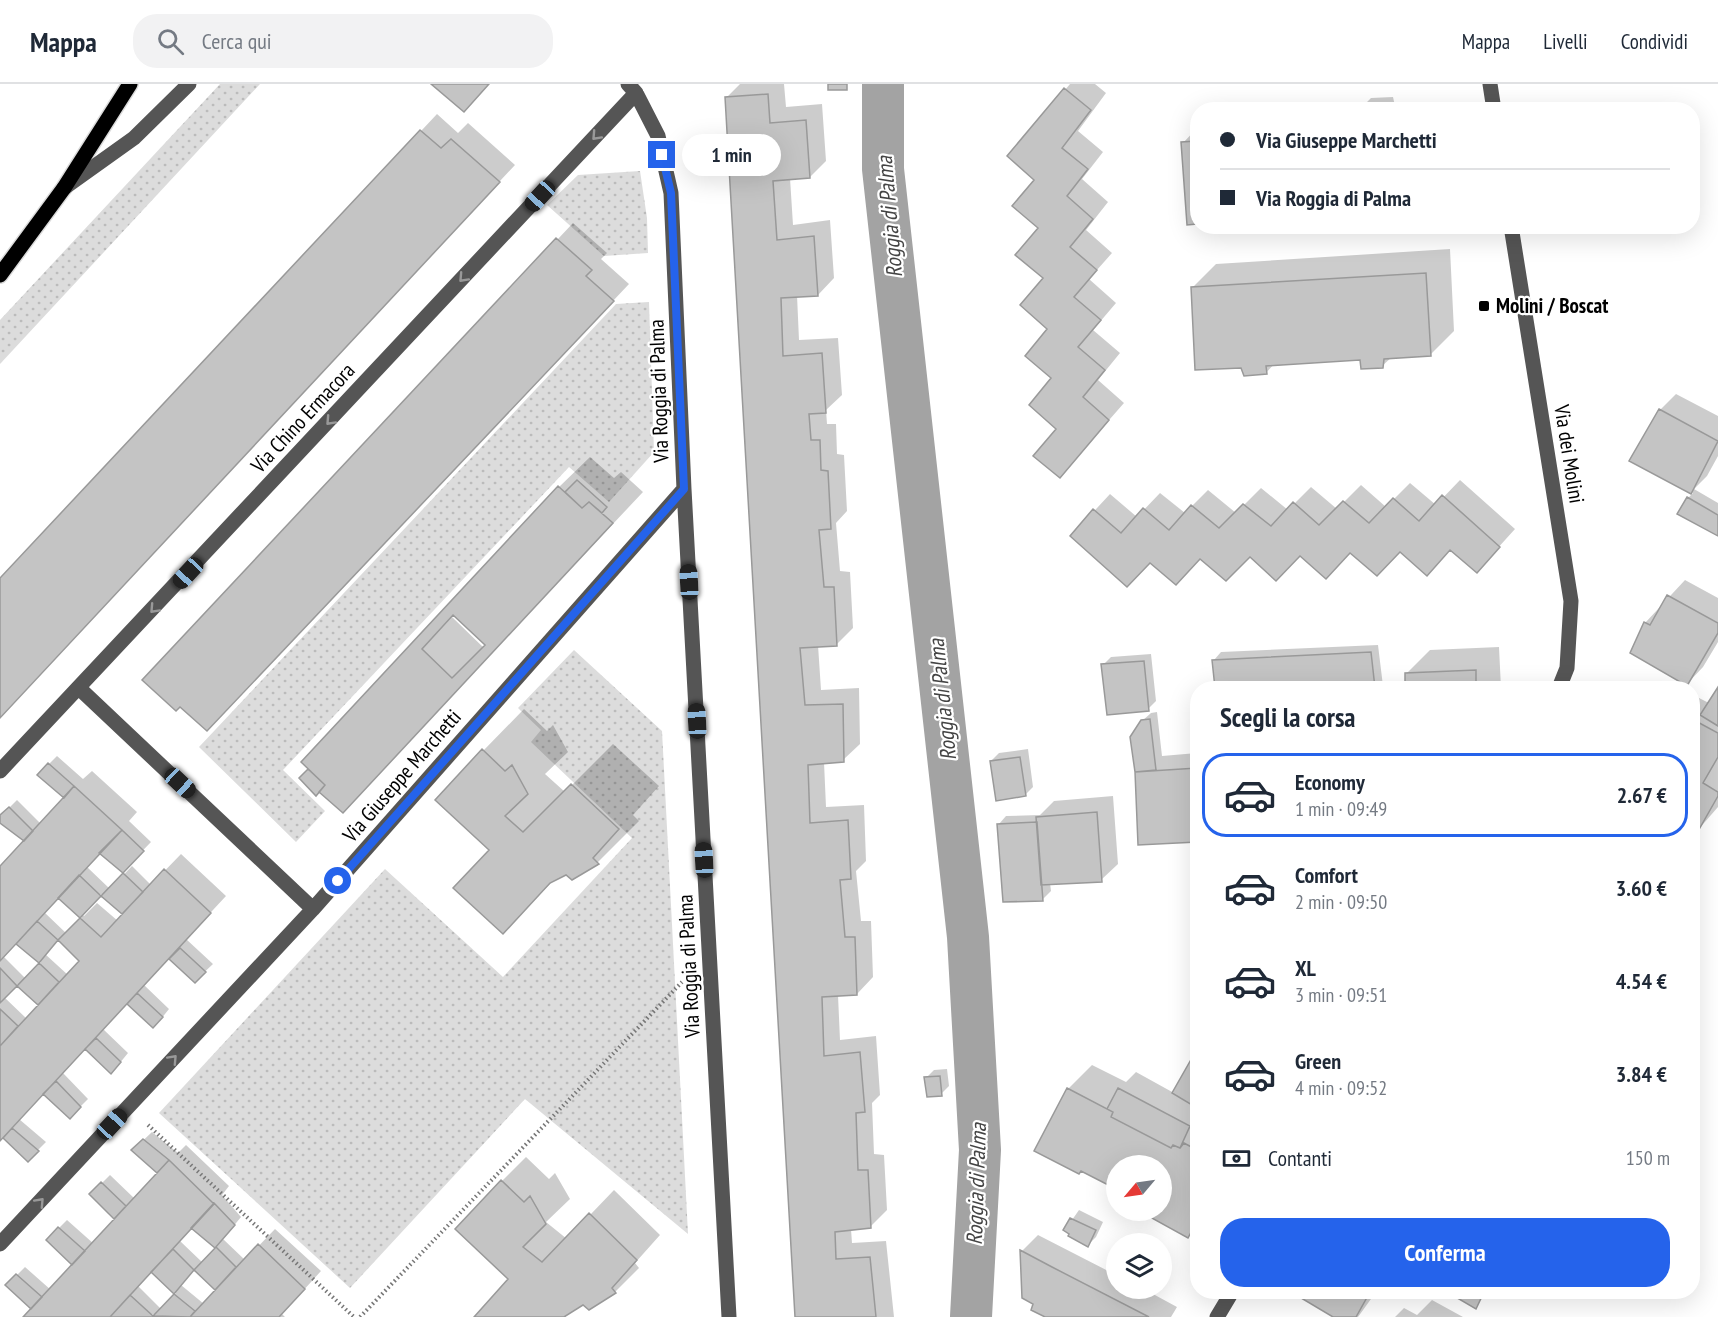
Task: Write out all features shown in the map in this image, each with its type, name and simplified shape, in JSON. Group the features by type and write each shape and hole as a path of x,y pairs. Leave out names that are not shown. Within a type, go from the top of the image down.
{"main road":[{"path":"0,275 64,188 130,84"}],"street":[{"path":"64,188 134,138 189,84"},
{"path":"1490,84 1493,102"},
{"name":"Via Roggia di Palma","path":"632,89 658,136 671,193 684,489 729,1317"},
{"name":"Via Chino Ermacora","path":"0,771 80,689 632,89"},
{"name":"Via dei Molini","path":"1512,234 1571,601 1567,668 1562,681"},
{"name":"Via Giuseppe Marchetti","path":"0,1244 313,909 684,489"},
{"path":"80,689 313,909"},
{"path":"1217,1317 1228,1299"}],"path":[{"path":"360,1317 710,953"},
{"path":"128,1107 354,1317"}],"shaded area":[{"path":"220,84 260,84 0,364 0,320"},
{"path":"640,171 647,218 648,253 604,256 547,205 578,175"},
{"path":"649,302 654,452 609,502 569,467 283,770 325,811 296,842 199,747 616,304"},
{"path":"574,650 662,731 688,1234 525,1099 350,1288 159,1113 385,869 503,977 632,838 531,742 541,730 518,708"}],"building":[{"path":"431,84 489,84 464,112"},
{"path":"828,84 847,84 847,90 828,90"},
{"path":"1064,88 1091,110 1062,148 1088,169 1067,196 1093,219 1070,247 1097,270 1074,297 1101,320 1078,347 1105,370 1083,397 1109,420 1060,478 1033,456 1056,429 1029,405 1051,378 1025,356 1047,329 1020,305 1043,278 1015,255 1038,228 1012,206 1034,180 1007,156"},
{"path":"768,94 770,123 806,120 810,178 773,181 777,240 814,236 818,296 781,298 783,356 822,353 826,413 809,414 811,440 820,440 821,470 828,471 831,529 819,530 824,587 834,587 837,646 800,648 805,705 843,704 844,762 808,765 810,823 848,820 851,879 840,880 845,937 855,937 857,995 822,997 824,1056 860,1052 865,1112 856,1113 858,1170 868,1170 871,1228 835,1232 836,1259 870,1257 876,1317 795,1317 725,97"},
{"path":"420,130 441,148 451,139 500,182 0,718 0,578"},
{"path":"1190,141 1190,225 1187,225 1181,142"},
{"path":"556,238 592,270 586,276 614,301 207,731 180,707 176,711 142,680"},
{"path":"1426,273 1431,356 1384,359 1383,368 1361,369 1360,360 1266,366 1267,374 1244,376 1241,368 1195,370 1191,287"},
{"path":"1659,409 1718,441 1691,494 1629,461"},
{"path":"577,480 607,507 602,513 589,502 582,508 565,492"},
{"path":"558,486 582,508 589,502 613,523 343,813 319,792 325,785 301,762","holes":["453,615 485,645 452,678 422,649"]},
{"path":"1442,495 1500,547 1477,573 1450,550 1427,576 1400,552 1377,576 1350,553 1326,579 1300,556 1276,581 1250,557 1226,581 1200,559 1176,585 1150,563 1127,587 1070,536 1093,509 1121,533 1143,508 1169,530 1191,505 1219,528 1243,504 1271,526 1293,502 1319,525 1343,501 1369,523 1393,498 1419,521"},
{"path":"1687,497 1718,515 1718,536 1677,514"},
{"path":"1667,595 1718,623 1718,633 1690,681 1678,681 1630,653 1644,622 1650,625"},
{"path":"1371,652 1374,681 1214,681 1212,660"},
{"path":"1144,661 1149,711 1107,715 1101,664"},
{"path":"1476,670 1476,681 1405,681 1405,673"},
{"path":"1718,687 1718,726 1700,715"},
{"path":"1150,719 1156,770 1135,772 1130,737 1141,720"},
{"path":"1700,723 1718,733 1718,757 1703,783 1718,792 1718,796 1700,828"},
{"path":"482,749 505,771 512,765 528,794 505,816 523,832 571,784 619,829 593,858 599,864 572,880 566,875 550,883 503,934 453,888 489,850 435,800"},
{"path":"1020,757 1026,796 996,801 990,761"},
{"path":"48,763 74,786 64,798 37,775"},
{"path":"1190,768 1190,842 1138,845 1135,772"},
{"path":"308,769 325,785 316,796 299,778"},
{"path":"74,786 122,830 0,961 0,866"},
{"path":"9,807 33,831 24,841 0,823 0,815"},
{"path":"1097,812 1102,882 1041,885 1036,817"},
{"path":"1037,822 1043,901 1003,902 997,824"},
{"path":"122,830 144,851 123,873 99,853"},
{"path":"164,869 211,913 0,1141 0,1046 79,961 58,940 80,918 101,937"},
{"path":"123,873 143,892 122,914 101,896"},
{"path":"79,875 101,896 80,918 58,898"},
{"path":"37,921 58,940 39,963 16,944"},
{"path":"180,948 206,972 195,983 169,959"},
{"path":"39,963 59,982 38,1005 17,986"},
{"path":"0,968 17,986 0,1003"},
{"path":"137,993 163,1017 153,1028 127,1004"},
{"path":"0,1009 18,1026 0,1046"},
{"path":"96,1038 121,1062 111,1074 85,1049"},
{"path":"1190,1061 1190,1104 1172,1093"},
{"path":"940,1076 942,1096 927,1097 924,1077"},
{"path":"56,1081 81,1107 70,1119 43,1094"},
{"path":"1067,1088 1113,1112 1111,1117 1171,1148 1173,1145 1180,1148 1184,1143 1190,1146 1190,1234 1188,1238 1157,1221 1172,1221 1172,1155 1106,1155 1106,1184 1081,1171 1079,1174 1034,1151"},
{"path":"1118,1088 1190,1126 1180,1148 1173,1145 1171,1148 1111,1117 1113,1112 1107,1109"},
{"path":"12,1128 39,1151 28,1162 3,1138"},
{"path":"143,1139 169,1160 157,1173 131,1150"},
{"path":"169,1160 214,1204 110,1317 23,1317"},
{"path":"501,1180 524,1202 530,1196 546,1224 523,1247 542,1262 589,1213 637,1260 612,1288 616,1293 589,1310 583,1305 564,1317 474,1317 508,1279 455,1229"},
{"path":"101,1182 126,1206 114,1219 89,1194"},
{"path":"214,1203 235,1225 215,1248 191,1228"},
{"path":"1070,1218 1096,1230 1088,1247 1068,1236 1069,1234 1063,1230"},
{"path":"58,1227 85,1251 72,1265 46,1240"},
{"path":"258,1244 305,1289 279,1317 190,1317"},
{"path":"216,1247 236,1267 215,1290 194,1270"},
{"path":"173,1249 194,1270 174,1294 151,1272"},
{"path":"1020,1250 1106,1295 1106,1299 1114,1299 1149,1317 1045,1317 1031,1310 1033,1304 1022,1298"},
{"path":"16,1274 42,1297 31,1309 5,1285"},
{"path":"174,1294 195,1311 190,1317 153,1316"},
{"path":"130,1295 153,1316 110,1317"},
{"path":"1303,1299 1366,1299 1356,1317 1333,1317"},
{"path":"1459,1299 1481,1299 1476,1309"}],"waterway":[{"name":"Roggia di Palma","path":"883,84 883,169 968,937 980,1150 971,1317"}],"place":[{"name":"Molini / Boscat","path":"1484,306"}],"route":[{"path":"338,881 684,489 671,193 662,155"}]}
